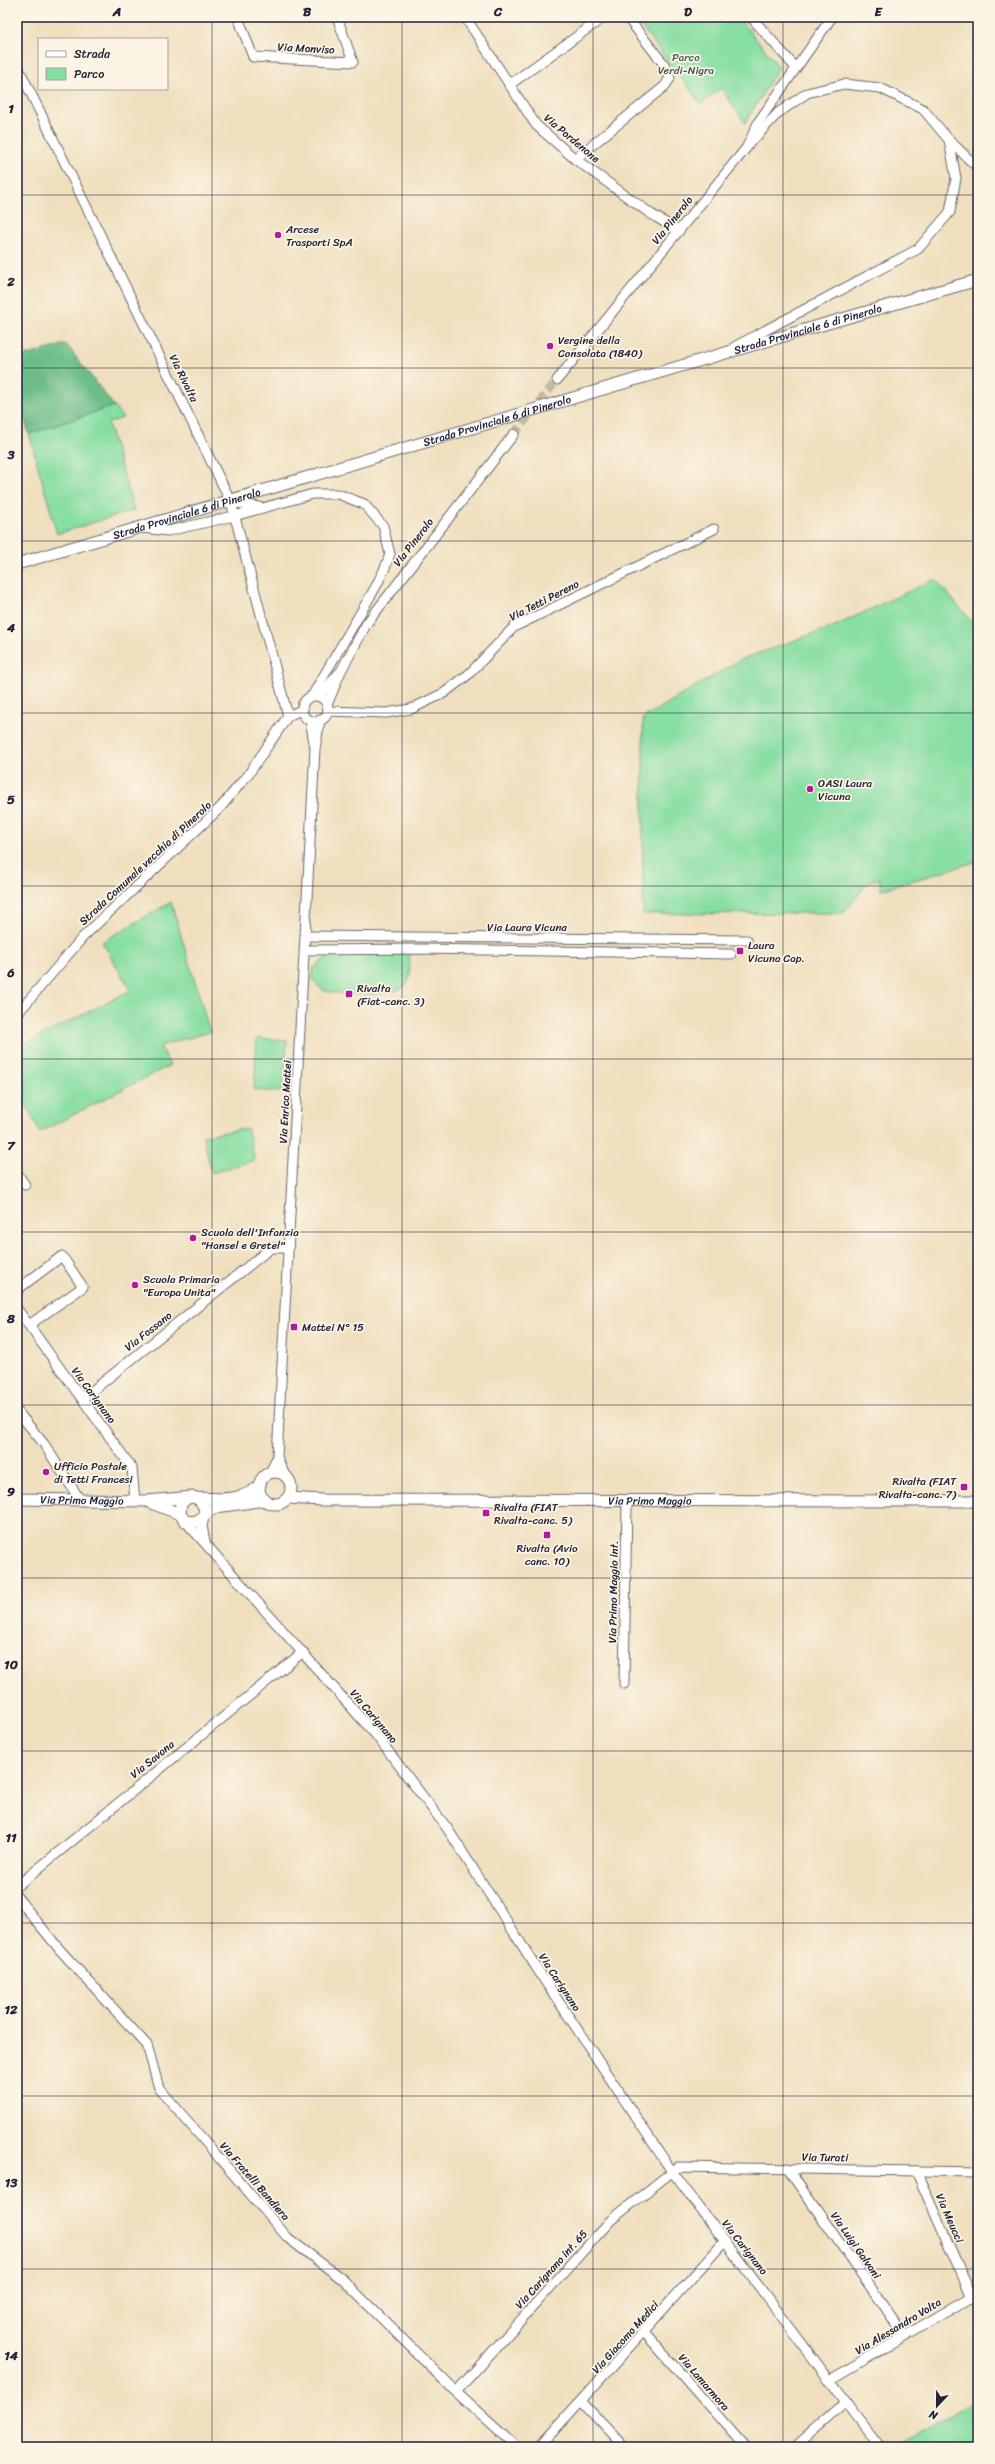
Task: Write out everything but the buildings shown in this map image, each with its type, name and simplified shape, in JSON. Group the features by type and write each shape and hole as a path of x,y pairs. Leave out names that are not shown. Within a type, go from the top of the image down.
{"main road":[{"name":"Strada Provinciale 6 di Pinerolo","path":"17,564 231,502 388,452 978,280"},
{"path":"204,1514 204,1505 193,1498 181,1503 182,1517 195,1522 201,1519 204,1514 216,1507 265,1500 278,1504 288,1498 288,1480 281,1473 270,1473 262,1480 260,1490 265,1500"},
{"name":"Via Primo Maggio","path":"288,1480 322,1500"},
{"name":"Via Primo Maggio","path":"17,1499 134,1501 193,1498 225,1499 245,1496 260,1485"},
{"name":"Via Primo Maggio","path":"288,1498 322,1500 978,1501"},
{"name":"Via Primo Maggio","path":"147,1501 182,1517"}],"street":[{"name":"Via Monviso","path":"238,17 253,57 352,62 337,17"},
{"name":"Via Pordenone","path":"464,17 536,125 575,159 651,214 679,231"},
{"path":"509,85 604,17"},
{"path":"575,159 665,86 670,78 666,67 628,17"},
{"path":"751,17 796,68"},
{"name":"Via Pinerolo","path":"557,380 747,147 759,122 832,17"},
{"name":"Via Rivalta","path":"17,65 231,502 285,720"},
{"path":"747,147 778,113 792,101 818,90 844,84 880,88 912,102 933,118 949,140 978,168"},
{"path":"721,354 918,249 950,212 956,178 949,140"},
{"name":"Via Pinerolo","path":"320,720 328,708 341,671 367,623 385,597 514,434"},
{"path":"139,528 168,531 234,516 260,507 313,494 338,494 364,504 383,526 390,554 386,568 315,696 306,700 306,715"},
{"path":"231,502 260,507"},
{"name":"Via Tetti Pereno","path":"328,708 386,712 411,709 444,693 469,674 514,627 714,529"},
{"name":"Via Pinerolo","path":"315,696 341,671"},
{"path":"315,696 328,708"},
{"path":"285,720 306,715 320,720"},
{"name":"Via Enrico Mattei","path":"306,715 315,749"},
{"name":"Strada Comunale vecchia di Pinerolo","path":"17,1014 83,937 221,807 250,772 285,720"},
{"name":"Via Enrico Mattei","path":"270,1473 278,1457 315,749 320,720"},
{"name":"Via Laura Vicuna","path":"306,936 747,940"},
{"name":"Via Laura Vicuna","path":"305,950 422,949 731,954"},
{"path":"17,1173 25,1185"},
{"name":"Via Fossano","path":"82,1399 271,1248 288,1248"},
{"path":"17,1290 62,1256 83,1287 29,1325"},
{"name":"Via Carignano","path":"18,1311 132,1468 134,1501"},
{"path":"17,1411 44,1444 80,1500"},
{"name":"Via Enrico Mattei","path":"278,1457 288,1480"},
{"name":"Via Primo Maggio int.","path":"624,1684 627,1501"},
{"path":"204,1514 202,1526 205,1542"},
{"name":"Via Carignano","path":"182,1517 375,1734 447,1828 545,1981 672,2170 880,2447"},
{"name":"Via Savona","path":"17,1886 303,1652"},
{"name":"Via Fratelli Bandiera","path":"17,1897 60,1950 147,2045 159,2088 288,2238 342,2279 456,2392 516,2447"},
{"name":"Via Turati","path":"672,2170 679,2167 978,2172"},
{"name":"Via Luigi Galvani","path":"787,2168 905,2336"},
{"name":"Via Carignano int. 65","path":"456,2392 611,2220 672,2170"},
{"name":"Via Meucci","path":"916,2171 975,2295"},
{"name":"Via Giacomo Medici","path":"540,2447 645,2333 725,2241"},
{"name":"Via Alessandro Volta","path":"830,2380 975,2295"},
{"name":"Via Lamarmora","path":"645,2333 745,2447"},
{"path":"582,2402 624,2447"},
{"path":"795,2447 846,2402"}],"green space":[{"name":"Parco Verdi-Nigra","path":"634,17 738,17 779,67 745,123 721,88 701,104"},
{"path":"66,344 114,406 29,434 17,393 17,358"},
{"path":"114,406 123,418 108,423 134,510 57,534 29,434"},
{"name":"OASI Laura Vicuna","path":"935,579 978,629 978,861 881,890 880,879 869,881 844,913 643,914 643,718 740,660 835,626"},
{"path":"171,902 210,1032 160,1046 170,1065 40,1132 17,1087 17,1048 131,990 102,942"},
{"path":"332,953 409,953 409,979 405,986 399,990 378,994 352,994 323,990 313,979 313,968"},
{"path":"257,1038 287,1040 283,1092 254,1090"},
{"path":"247,1128 255,1160 212,1173 203,1136"},
{"path":"978,2399 978,2447 894,2447"}],"tunnel":[{"path":"514,434 557,380"}],"place":[{"name":"Arcese Trasporti SpA","path":"278,235"},
{"name":"Vergine della Consolata (1840)","path":"550,346"},
{"name":"OASI Laura Vicuna","path":"810,789"},
{"name":"Laura Vicuna Cap.","path":"740,951"},
{"name":"Rivalta (Fiat-canc. 3)","path":"349,994"},
{"name":"Scuola dell'Infanzia \"Hansel e Gretel\"","path":"193,1238"},
{"name":"Scuola Primaria \"Europa Unita\"","path":"135,1285"},
{"name":"Mattei N° 15","path":"294,1327"},
{"name":"Ufficio Postale di Tetti Francesi","path":"46,1472"},
{"name":"Rivalta (FIAT Rivalta-canc. 7)","path":"964,1487"},
{"name":"Rivalta (FIAT Rivalta-canc. 5)","path":"486,1513"},
{"name":"Rivalta (Avio canc. 10)","path":"547,1535"}]}
